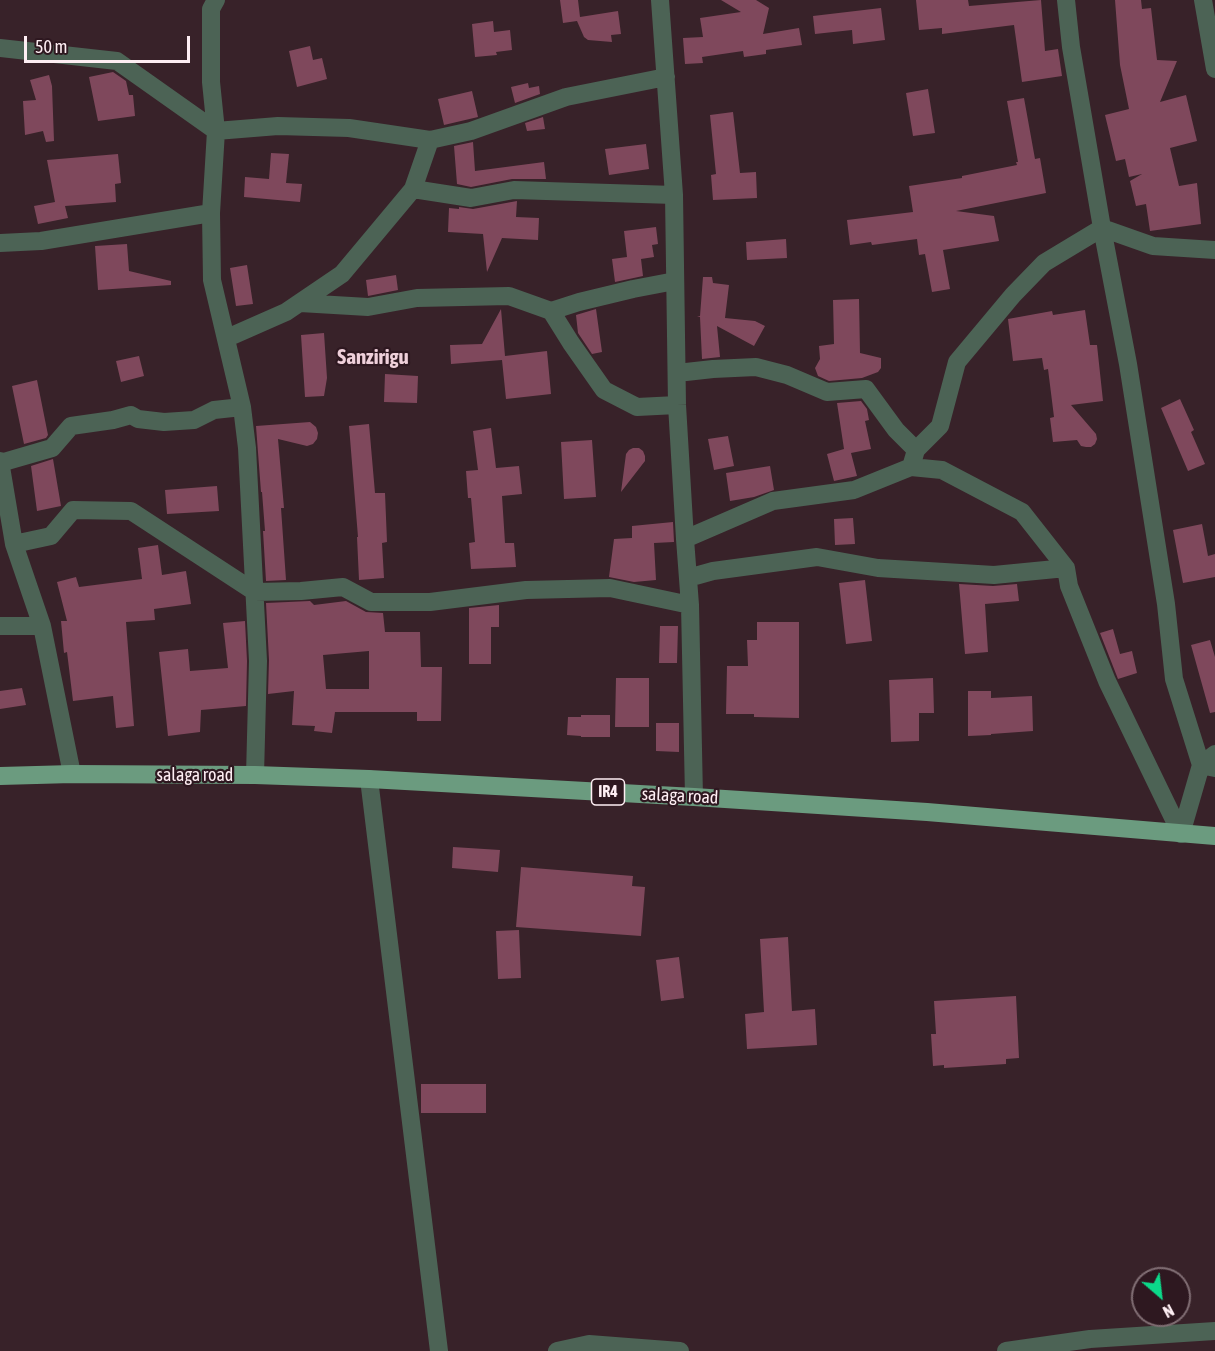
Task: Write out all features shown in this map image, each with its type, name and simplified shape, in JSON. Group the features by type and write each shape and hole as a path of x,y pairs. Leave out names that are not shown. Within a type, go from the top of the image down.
{"main road":[{"name":"salaga road","path":"0,776 255,775 369,779 927,812 1215,836"}],"street":[{"path":"216,0 211,9 211,72 216,131 211,213 213,280 242,407 247,448 258,661 255,775"},
{"path":"660,0 674,195 677,405 690,605 694,797"},
{"path":"1066,0 1071,47 1101,228 1128,364 1166,604 1174,679 1210,762 1181,834"},
{"path":"1203,0 1215,69"},
{"path":"0,48 117,62 216,131 278,126 349,128 430,140 471,131 566,96 666,77"},
{"path":"226,338 286,312 342,274 412,189 430,140"},
{"path":"412,189 471,198 514,190 674,195"},
{"path":"0,243 41,241 211,213"},
{"path":"1101,228 1153,246 1215,250"},
{"path":"911,467 916,450 940,426 957,362 1012,295 1044,263 1101,228"},
{"path":"300,303 368,307 417,298 509,296 551,311 579,302 675,281"},
{"path":"551,311 604,390 637,407 677,405"},
{"path":"677,373 756,368 787,375 827,392 866,389 896,430 916,450"},
{"path":"72,774 42,627 14,544 0,463 52,448 71,426 131,415 138,419 164,422 194,420 214,410 242,407"},
{"path":"685,539 773,501 854,490 911,467 942,470 1022,512 1066,568 1069,586 1107,681 1181,834"},
{"path":"14,544 51,536 74,510 131,511 255,592 343,587 371,602 430,602 526,590 610,588 690,605"},
{"path":"688,578 713,571 817,557 878,568 994,575 1066,568"},
{"path":"0,626 42,627"},
{"path":"369,779 439,1351"},
{"path":"1006,1351 1090,1339 1215,1331"},
{"path":"557,1351 592,1348 680,1351"}],"building":[{"path":"560,0 578,0 580,17 618,11 621,34 611,35 612,42 588,40 584,37 577,21 563,23"},
{"path":"721,0 756,0 769,8 763,34 799,28 802,45 766,50 766,54 744,57 743,51 702,57 703,63 685,64 683,38 703,37 700,18 741,12"},
{"path":"916,0 968,0 969,6 1041,0 1045,51 1058,49 1062,76 1022,82 1014,25 942,34 942,28 919,30"},
{"path":"1115,0 1141,0 1142,9 1151,8 1157,60 1177,61 1160,102 1186,95 1197,141 1170,148 1179,186 1197,183 1201,224 1150,231 1146,204 1136,206 1130,181 1142,174 1129,177 1125,159 1116,161 1105,115 1129,109 1120,65"},
{"path":"881,8 885,40 853,44 852,30 815,34 813,16"},
{"path":"493,21 494,32 510,30 512,50 496,52 497,55 475,57 472,24"},
{"path":"310,46 313,60 322,58 327,79 297,87 289,51"},
{"path":"113,72 126,81 129,95 133,95 135,116 98,121 89,77"},
{"path":"49,75 52,86 54,141 46,142 43,131 25,135 23,101 36,100 30,80"},
{"path":"528,83 529,88 539,86 540,94 515,103 511,87"},
{"path":"928,89 935,133 913,136 906,93"},
{"path":"472,91 478,117 444,125 438,99"},
{"path":"1024,98 1035,159 1040,158 1046,193 956,211 994,216 999,241 943,250 950,289 932,292 925,254 919,255 917,239 872,245 871,242 850,245 847,220 913,212 909,186 962,178 962,176 1017,165 1007,101"},
{"path":"733,112 740,173 756,172 757,198 713,200 711,175 716,174 710,115"},
{"path":"543,117 545,129 527,131 525,123"},
{"path":"473,142 475,171 544,162 546,179 512,179 471,187 457,184 454,146"},
{"path":"646,144 649,169 609,175 605,149"},
{"path":"271,153 289,154 286,183 302,184 300,202 244,197 245,177 269,179"},
{"path":"118,154 121,183 115,184 116,202 65,206 68,218 38,224 34,206 55,202 47,160"},
{"path":"517,201 516,217 539,218 538,240 502,238 487,272 483,234 448,232 449,208 473,209"},
{"path":"656,227 658,244 652,245 654,257 641,259 643,276 615,282 612,259 627,257 624,231"},
{"path":"786,239 787,258 747,260 746,242"},
{"path":"127,244 129,271 171,281 171,285 98,290 95,246"},
{"path":"247,265 253,304 236,306 230,268"},
{"path":"396,275 398,290 368,296 366,280"},
{"path":"703,277 712,277 713,283 729,285 725,318 755,321 765,326 754,346 717,326 720,357 702,359 700,317 697,316 700,316"},
{"path":"859,299 860,353 881,358 881,368 878,372 862,378 829,381 818,376 815,368 820,359 819,346 834,344 833,300"},
{"path":"501,309 505,356 547,351 551,394 506,399 502,360 451,364 450,345 482,344"},
{"path":"596,309 602,352 592,354 578,333 576,315"},
{"path":"1085,310 1090,345 1097,345 1103,401 1071,405 1096,434 1097,439 1091,447 1081,446 1077,440 1053,442 1050,418 1054,417 1048,369 1044,370 1042,358 1013,361 1008,319 1052,311 1053,315"},
{"path":"324,333 327,378 324,396 305,397 301,335"},
{"path":"139,356 144,376 121,382 116,361"},
{"path":"385,374 418,376 417,403 384,402"},
{"path":"37,380 48,435 46,438 24,444 12,386"},
{"path":"1180,399 1194,430 1191,432 1205,464 1188,471 1161,408"},
{"path":"861,401 867,409 869,420 865,421 871,449 851,453 857,476 834,481 827,454 844,449 837,403"},
{"path":"310,422 316,427 318,433 313,444 307,446 278,439 284,508 281,508 286,580 266,581 263,531 265,531 256,426"},
{"path":"369,424 375,493 385,493 387,542 382,543 384,578 359,580 349,426"},
{"path":"491,428 496,468 519,466 522,494 502,496 505,543 514,543 516,567 471,569 469,543 475,542 466,471 478,470 473,431"},
{"path":"728,436 734,466 714,470 708,439"},
{"path":"592,440 596,497 564,499 561,442"},
{"path":"633,448 643,451 645,461 621,492 626,454"},
{"path":"53,459 61,506 37,511 31,466"},
{"path":"770,466 774,490 754,497 730,501 726,473"},
{"path":"217,486 219,511 167,514 165,490"},
{"path":"853,518 855,544 835,545 834,519"},
{"path":"673,522 674,542 654,543 656,580 634,582 609,577 614,539 632,538 632,526"},
{"path":"1202,524 1208,556 1215,554 1215,577 1183,583 1173,530"},
{"path":"158,545 162,575 186,571 191,604 154,609 155,620 126,622 134,726 116,728 113,696 73,701 61,621 67,621 57,582 76,577 79,587 142,579 138,548"},
{"path":"865,580 872,641 846,644 839,583"},
{"path":"959,584 993,586 1017,584 1019,601 985,604 988,652 965,654"},
{"path":"310,601 314,605 346,601 366,612 383,613 385,632 420,632 421,667 442,667 441,721 417,721 417,712 335,712 332,733 314,731 315,726 292,725 294,691 268,694 266,603","holes":["369,651 369,689 326,689 323,655"]},
{"path":"499,605 499,627 491,627 491,664 469,664 469,608"},
{"path":"245,621 246,706 201,710 200,732 168,736 159,652 188,649 190,671 228,668 223,623"},
{"path":"757,622 799,622 799,718 726,714 727,666 748,666 747,640 757,640"},
{"path":"660,626 678,626 677,663 659,663"},
{"path":"1113,629 1120,654 1132,651 1137,673 1118,679 1100,633"},
{"path":"1210,640 1215,657 1215,712 1210,713 1191,645"},
{"path":"616,678 649,678 649,727 615,727"},
{"path":"933,678 934,713 919,713 919,741 891,742 889,680"},
{"path":"22,688 26,705 0,709 0,691"},
{"path":"968,691 991,691 991,698 1032,696 1033,731 968,736"},
{"path":"581,715 610,715 610,737 567,735 568,717 581,717"},
{"path":"656,723 679,723 679,752 656,751"},
{"path":"453,847 500,850 498,872 452,868"},
{"path":"521,867 633,876 632,886 645,887 641,936 516,927"},
{"path":"519,930 521,978 498,979 496,931"},
{"path":"788,937 792,1011 815,1009 817,1045 747,1049 745,1014 764,1012 760,939"},
{"path":"679,957 684,998 661,1001 656,960"},
{"path":"1016,996 1019,1058 1006,1059 1006,1064 944,1068 944,1065 933,1066 931,1034 936,1034 934,1001"},
{"path":"421,1084 486,1084 486,1113 421,1113"}],"district":[{"name":"Sanzirigu","path":"373,357"}]}
